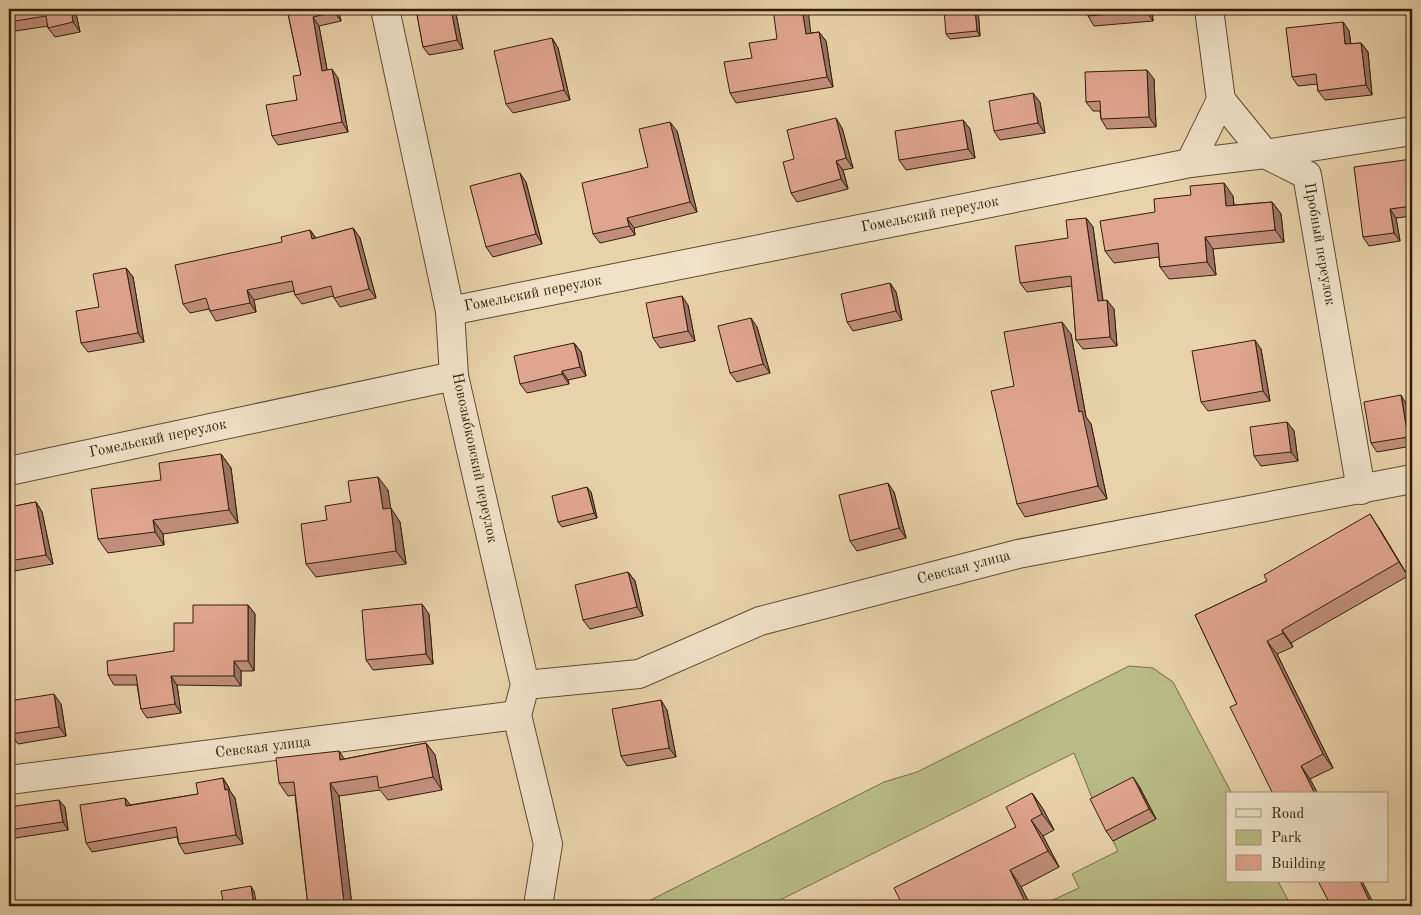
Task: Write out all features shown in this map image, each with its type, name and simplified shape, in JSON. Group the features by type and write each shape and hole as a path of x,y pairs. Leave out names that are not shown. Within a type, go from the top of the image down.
{"street":[{"name":"Новозыбковский переулок","path":"385,9 450,311 454,376 524,685 517,715 548,844 538,906"},
{"path":"1190,163 1221,100 1209,9"},
{"name":"Пробный переулок","path":"1221,100 1265,154 1307,175 1361,490"},
{"name":"Гомельский переулок","path":"450,311 1190,163 1265,154 1412,130"},
{"name":"Гомельский переулок","path":"9,471 454,376"},
{"name":"Севская улица","path":"524,685 639,674 760,621 1018,554 1412,479"},
{"name":"Севская улица","path":"9,780 517,715"}],"green space":[{"path":"1129,666 1153,668 1173,682 1231,792 1226,792 1226,882 1279,882 1291,906 1043,906 1079,888 1072,874 1118,851 1113,841 1156,818 1096,808 1074,753 768,906 639,906 884,782 917,772"}],"building":[{"path":"9,9 71,9 73,22 48,28 46,16 9,22"},
{"path":"287,9 333,9 334,12 313,17 322,71 332,69 342,122 272,136 266,105 297,100 293,76 301,75"},
{"path":"416,9 451,9 457,40 423,47"},
{"path":"773,9 802,9 806,34 819,32 827,77 730,93 724,62 752,58 749,43 777,39"},
{"path":"944,9 975,9 977,31 946,34"},
{"path":"1087,9 1146,9 1146,11 1088,16"},
{"path":"1343,22 1345,44 1361,43 1366,85 1318,91 1316,74 1292,77 1286,28"},
{"path":"552,38 564,90 506,104 494,51"},
{"path":"1147,70 1149,117 1101,119 1100,101 1086,102 1085,72"},
{"path":"1033,93 1038,123 994,131 989,101"},
{"path":"836,118 846,158 836,161 841,179 791,193 783,162 794,159 787,130"},
{"path":"963,120 968,149 899,160 895,131"},
{"path":"670,122 690,202 627,218 629,226 593,234 582,183 648,167 639,129"},
{"path":"1412,159 1412,206 1390,209 1394,233 1363,237 1354,167"},
{"path":"520,173 536,234 486,247 470,186"},
{"path":"1224,183 1226,206 1272,202 1275,230 1205,237 1207,262 1160,267 1158,243 1105,251 1100,221 1155,212 1154,199 1191,195 1190,186"},
{"path":"1086,218 1098,301 1107,300 1110,337 1076,340 1071,276 1020,283 1015,246 1068,238 1066,220"},
{"path":"353,228 369,289 334,298 331,286 295,295 292,281 247,290 250,303 210,311 206,298 183,304 175,265 282,242 281,237 310,230 312,239"},
{"path":"126,268 138,333 81,343 76,311 99,307 93,274"},
{"path":"890,283 896,311 847,322 841,294"},
{"path":"682,296 688,331 653,338 646,303"},
{"path":"751,318 763,364 730,373 718,326"},
{"path":"1062,322 1079,412 1082,411 1098,486 1017,504 991,391 1014,386 1004,332"},
{"path":"1255,340 1263,391 1201,402 1192,351"},
{"path":"574,343 580,367 562,371 562,374 520,384 514,356"},
{"path":"1401,395 1408,437 1371,443 1364,402"},
{"path":"1287,422 1291,452 1254,456 1250,427"},
{"path":"221,454 229,510 153,520 155,532 98,539 91,489 161,480 159,463"},
{"path":"378,477 383,509 391,508 396,551 306,564 301,524 327,520 325,506 351,502 348,481"},
{"path":"888,483 899,528 850,541 839,495"},
{"path":"587,487 594,513 558,522 552,496"},
{"path":"36,502 46,555 9,561 9,507"},
{"path":"1370,514 1399,562 1282,630 1283,633 1267,641 1323,754 1301,766 1314,792 1272,792 1230,707 1237,704 1195,615 1267,581 1264,575"},
{"path":"1412,522 1412,888 1411,888"},
{"path":"628,572 637,607 583,620 575,585"},
{"path":"422,604 426,654 366,660 362,610"},
{"path":"193,605 248,605 248,661 234,661 234,676 171,676 175,704 141,709 136,675 108,675 107,661 174,651 174,623 193,623"},
{"path":"54,694 59,727 11,734 9,701"},
{"path":"661,700 669,748 621,756 612,709"},
{"path":"426,743 433,777 379,788 377,776 330,783 344,903 308,906 294,782 279,783 276,758 339,751 340,760"},
{"path":"1133,777 1149,809 1106,831 1090,799"},
{"path":"223,778 225,790 228,789 236,835 179,844 176,827 86,843 80,805 125,798 126,806 198,794 196,783"},
{"path":"1032,793 1042,814 1031,820 1048,851 1010,870 1027,906 903,906 894,888 1016,827 1006,807"},
{"path":"59,800 63,822 9,830 9,807"},
{"path":"1319,882 1360,882 1372,906 1331,906"},
{"path":"251,886 254,906 213,906 212,901 223,900 221,891"}]}
